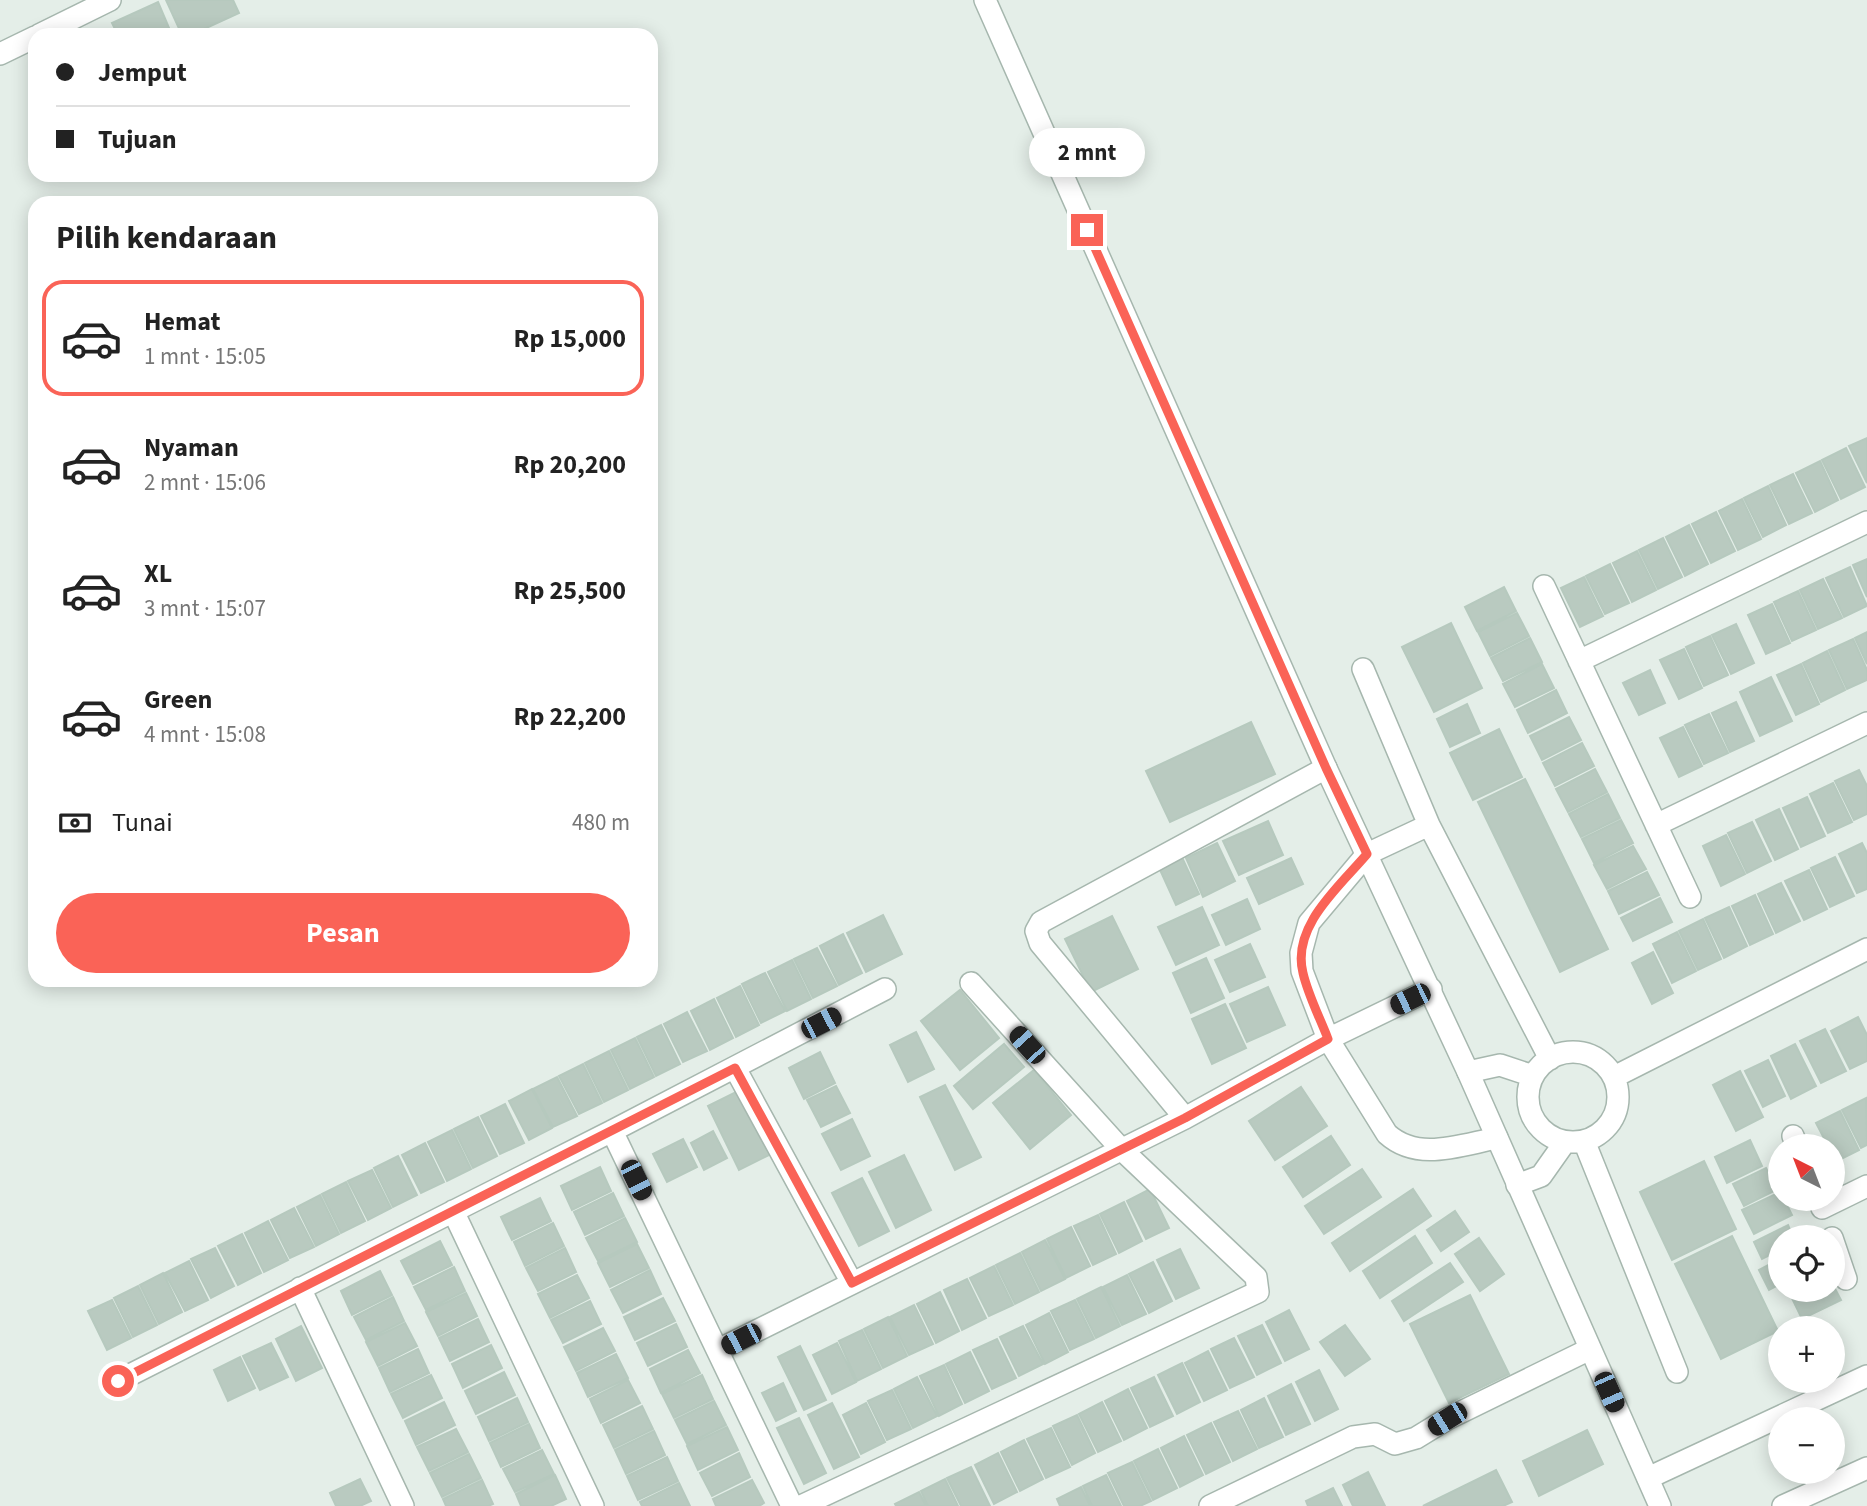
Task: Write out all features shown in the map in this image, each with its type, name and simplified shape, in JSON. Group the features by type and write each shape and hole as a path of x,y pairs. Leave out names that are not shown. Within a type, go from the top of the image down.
{"street":[{"path":"53,28 110,0"},
{"path":"985,0 1326,768 1431,989 1660,1506"},
{"path":"0,54 28,40"},
{"path":"1579,661 1867,522"},
{"path":"1544,586 1690,897"},
{"path":"1363,668 1429,825 1550,1059"},
{"path":"1656,825 1867,723"},
{"path":"1179,1120 1040,943 1037,926 1326,768"},
{"path":"1429,825 1367,854 1309,923 1304,938 1302,971 1328,1039 1387,1134 1396,1142 1408,1148 1427,1151 1497,1138"},
{"path":"1614,1077 1867,949"},
{"path":"801,1506 1255,1295 1259,1287 1256,1277 1121,1149 971,983"},
{"path":"118,1381 612,1131 885,989"},
{"path":"718,1350 1142,1139 1328,1039 1431,989"},
{"path":"1517,1185 1541,1176 1574,1141 1599,1134 1610,1123 1617,1108 1618,1093 1614,1077 1603,1063 1586,1054 1568,1053 1550,1059 1533,1076 1528,1097 1533,1117 1546,1133 1574,1141"},
{"path":"1468,1072 1500,1065 1533,1076"},
{"path":"735,1068 852,1283"},
{"path":"612,1131 792,1506"},
{"path":"1574,1141 1677,1372"},
{"path":"1845,1194 1867,1186"},
{"path":"453,1211 593,1506"},
{"path":"300,1289 403,1506"},
{"path":"1210,1506 1353,1437 1375,1434 1395,1444 1416,1438 1447,1419 1590,1349"},
{"path":"1647,1478 1752,1432 1867,1376"},
{"path":"1783,1506 1867,1468"}],"building":[{"path":"166,0 233,0 239,13 206,28 179,28"},
{"path":"158,2 169,28 114,28 112,23"},
{"path":"1867,438 1867,483 1849,446"},
{"path":"1846,448 1865,487 1841,499 1822,460"},
{"path":"1820,461 1838,500 1815,512 1796,473"},
{"path":"1793,474 1812,513 1789,524 1770,485"},
{"path":"1768,486 1786,525 1763,537 1744,498"},
{"path":"1742,499 1761,539 1738,550 1719,511"},
{"path":"1716,512 1735,551 1711,563 1692,524"},
{"path":"1689,525 1708,564 1685,576 1666,537"},
{"path":"1663,538 1682,577 1658,589 1639,550"},
{"path":"1637,551 1656,590 1632,602 1613,563"},
{"path":"1867,559 1867,597 1853,565"},
{"path":"1610,564 1629,603 1605,614 1586,576"},
{"path":"1850,567 1867,606 1844,617 1826,578"},
{"path":"1584,577 1603,616 1580,627 1561,588"},
{"path":"1823,579 1842,618 1818,629 1800,590"},
{"path":"1504,587 1516,611 1477,631 1465,607"},
{"path":"1798,591 1816,630 1792,641 1774,602"},
{"path":"1772,604 1790,643 1766,654 1748,615"},
{"path":"1517,613 1529,636 1490,656 1478,632"},
{"path":"1451,623 1482,688 1434,712 1402,647"},
{"path":"1736,624 1754,663 1731,674 1712,635"},
{"path":"1867,632 1867,664 1855,638"},
{"path":"1710,636 1728,675 1704,686 1686,647"},
{"path":"1530,638 1542,662 1503,681 1491,658"},
{"path":"1853,639 1867,670 1867,680 1847,689 1829,650"},
{"path":"1684,649 1702,688 1679,699 1660,660"},
{"path":"1827,651 1845,690 1821,702 1803,663"},
{"path":"1542,664 1554,688 1515,707 1503,684"},
{"path":"1801,664 1819,704 1796,715 1777,675"},
{"path":"1650,670 1665,703 1639,715 1623,683"},
{"path":"1771,677 1792,721 1760,736 1740,692"},
{"path":"1556,690 1567,713 1528,733 1517,710"},
{"path":"1736,702 1754,741 1730,752 1712,713"},
{"path":"1467,704 1480,733 1450,747 1437,719"},
{"path":"1709,714 1728,753 1704,764 1685,725"},
{"path":"1569,717 1581,740 1542,760 1530,736"},
{"path":"1251,722 1275,774 1170,822 1146,771"},
{"path":"1683,727 1702,766 1679,777 1660,738"},
{"path":"1499,729 1522,777 1473,800 1450,753"},
{"path":"1582,743 1594,766 1555,786 1543,763"},
{"path":"1595,769 1607,792 1568,812 1556,789"},
{"path":"1859,770 1867,786 1867,814 1854,820 1835,781"},
{"path":"1525,779 1608,949 1560,972 1478,802"},
{"path":"1833,783 1852,822 1828,833 1810,794"},
{"path":"1608,794 1620,818 1581,837 1569,814"},
{"path":"1807,797 1825,836 1801,847 1783,808"},
{"path":"1779,809 1798,849 1775,860 1756,820"},
{"path":"1621,820 1633,843 1594,863 1582,839"},
{"path":"1268,821 1283,855 1239,875 1223,841"},
{"path":"1752,822 1771,861 1747,873 1728,833"},
{"path":"1726,835 1745,874 1721,886 1703,846"},
{"path":"1217,843 1235,881 1203,897 1186,858"},
{"path":"1862,843 1867,853 1867,889 1857,893 1839,854"},
{"path":"1633,846 1646,869 1607,889 1594,865"},
{"path":"1179,851 1199,894 1176,905 1156,861"},
{"path":"1835,857 1854,896 1830,907 1811,868"},
{"path":"1291,858 1303,884 1259,904 1247,878"},
{"path":"1809,870 1827,909 1804,920 1785,881"},
{"path":"1647,872 1659,895 1619,914 1608,891"},
{"path":"1781,883 1800,921 1776,933 1758,894"},
{"path":"1755,895 1773,934 1750,945 1732,906"},
{"path":"1660,898 1672,922 1633,941 1621,918"},
{"path":"1247,899 1260,929 1226,945 1212,915"},
{"path":"1202,907 1219,945 1176,965 1158,927"},
{"path":"1729,907 1747,946 1724,958 1705,918"},
{"path":"883,915 902,954 866,972 847,933"},
{"path":"1112,916 1138,969 1091,992 1065,939"},
{"path":"1703,919 1721,959 1698,970 1679,931"},
{"path":"1677,932 1696,971 1672,983 1653,944"},
{"path":"843,934 862,973 839,985 820,946"},
{"path":"1250,944 1265,977 1230,992 1215,960"},
{"path":"817,948 837,986 813,998 794,959"},
{"path":"1653,952 1673,993 1652,1004 1632,963"},
{"path":"1206,958 1224,998 1191,1013 1173,973"},
{"path":"792,960 811,999 787,1011 768,972"},
{"path":"765,973 785,1011 761,1023 742,984"},
{"path":"740,986 759,1025 736,1037 717,998"},
{"path":"1268,987 1285,1025 1247,1042 1230,1004"},
{"path":"960,990 999,1038 960,1070 921,1021"},
{"path":"714,999 733,1038 710,1050 691,1011"},
{"path":"1225,1004 1246,1048 1212,1064 1192,1019"},
{"path":"687,1012 707,1051 683,1062 664,1024"},
{"path":"1858,1017 1867,1035 1867,1061 1850,1069 1831,1031"},
{"path":"661,1025 680,1064 656,1076 637,1037"},
{"path":"1825,1029 1846,1071 1821,1083 1800,1041"},
{"path":"916,1032 934,1069 908,1082 890,1045"},
{"path":"635,1038 654,1077 630,1089 611,1050"},
{"path":"1004,1044 1024,1067 973,1109 954,1086"},
{"path":"1795,1044 1816,1086 1791,1099 1771,1056"},
{"path":"609,1051 628,1090 604,1102 585,1063"},
{"path":"820,1052 835,1083 804,1099 789,1068"},
{"path":"1768,1060 1785,1096 1763,1107 1745,1071"},
{"path":"583,1064 602,1103 579,1114 559,1076"},
{"path":"1034,1070 1071,1115 1030,1149 993,1103"},
{"path":"1740,1071 1763,1117 1736,1131 1713,1085"},
{"path":"557,1077 577,1116 553,1127 533,1089"},
{"path":"945,1085 981,1157 955,1170 920,1097"},
{"path":"836,1086 850,1113 821,1127 807,1100"},
{"path":"1301,1087 1327,1126 1275,1160 1249,1121"},
{"path":"532,1089 552,1128 529,1140 509,1101"},
{"path":"740,1090 771,1154 739,1170 708,1106"},
{"path":"1866,1098 1867,1145 1861,1148 1842,1110"},
{"path":"505,1104 524,1143 500,1154 481,1116"},
{"path":"1840,1111 1859,1150 1845,1157 1845,1134 1822,1134 1816,1123"},
{"path":"478,1117 497,1156 473,1168 454,1129"},
{"path":"852,1119 870,1156 841,1170 822,1134"},
{"path":"452,1130 471,1169 447,1181 428,1142"},
{"path":"713,1131 727,1158 704,1170 691,1143"},
{"path":"1331,1136 1350,1165 1303,1197 1283,1167"},
{"path":"683,1139 697,1167 667,1182 653,1154"},
{"path":"1750,1140 1762,1166 1727,1183 1715,1157"},
{"path":"425,1143 444,1182 421,1193 402,1155"},
{"path":"904,1155 931,1210 896,1228 869,1172"},
{"path":"398,1156 417,1195 393,1207 374,1168"},
{"path":"1704,1161 1736,1229 1672,1260 1640,1192"},
{"path":"600,1167 611,1191 572,1210 561,1186"},
{"path":"1766,1168 1768,1172 1768,1194 1744,1206 1733,1184"},
{"path":"1362,1169 1381,1197 1324,1234 1305,1206"},
{"path":"372,1170 391,1208 368,1220 348,1181"},
{"path":"862,1178 889,1231 859,1246 832,1193"},
{"path":"346,1182 365,1221 341,1233 322,1194"},
{"path":"1150,1189 1169,1228 1146,1239 1127,1201"},
{"path":"1413,1189 1431,1216 1350,1271 1332,1243"},
{"path":"613,1193 624,1216 585,1235 574,1212"},
{"path":"320,1195 339,1234 316,1246 297,1207"},
{"path":"540,1198 551,1221 512,1240 501,1217"},
{"path":"1768,1198 1768,1211 1790,1211 1792,1215 1754,1234 1742,1210"},
{"path":"1124,1202 1142,1241 1119,1253 1100,1214"},
{"path":"294,1208 314,1247 290,1258 271,1220"},
{"path":"1455,1211 1469,1232 1441,1251 1427,1230"},
{"path":"1098,1215 1116,1254 1093,1265 1074,1226"},
{"path":"625,1218 637,1242 598,1261 586,1238"},
{"path":"268,1221 288,1260 264,1272 245,1233"},
{"path":"553,1223 564,1246 525,1266 514,1242"},
{"path":"1071,1227 1090,1266 1066,1278 1047,1239"},
{"path":"242,1234 261,1273 238,1285 218,1246"},
{"path":"1768,1235 1768,1256 1762,1259 1754,1242"},
{"path":"1415,1236 1432,1263 1380,1298 1363,1271"},
{"path":"1732,1236 1771,1316 1768,1316 1768,1336 1721,1359 1675,1264"},
{"path":"1479,1238 1504,1274 1480,1291 1455,1254"},
{"path":"1045,1240 1065,1279 1041,1291 1022,1252"},
{"path":"440,1241 452,1265 413,1284 401,1261"},
{"path":"637,1244 649,1268 610,1287 598,1263"},
{"path":"215,1248 234,1286 211,1298 191,1259"},
{"path":"565,1248 576,1272 538,1291 526,1268"},
{"path":"1180,1249 1199,1288 1176,1299 1157,1260"},
{"path":"1020,1253 1039,1292 1015,1304 996,1265"},
{"path":"189,1261 208,1300 185,1311 165,1273"},
{"path":"1153,1262 1172,1301 1149,1313 1129,1274"},
{"path":"1450,1263 1463,1282 1404,1321 1392,1301"},
{"path":"1768,1265 1768,1288 1759,1270"},
{"path":"994,1266 1013,1305 989,1316 970,1278"},
{"path":"454,1267 465,1291 426,1310 414,1287"},
{"path":"650,1270 661,1294 623,1313 611,1290"},
{"path":"380,1271 392,1295 352,1315 341,1291"},
{"path":"163,1273 182,1312 159,1324 140,1285"},
{"path":"577,1275 589,1298 550,1318 538,1294"},
{"path":"1127,1275 1146,1314 1122,1325 1103,1287"},
{"path":"967,1279 986,1318 962,1330 944,1290"},
{"path":"138,1286 157,1325 133,1337 114,1298"},
{"path":"1101,1287 1120,1326 1096,1338 1077,1299"},
{"path":"940,1292 959,1331 936,1343 917,1304"},
{"path":"466,1293 477,1316 438,1336 426,1312"},
{"path":"1470,1295 1509,1374 1449,1403 1410,1324"},
{"path":"393,1297 404,1321 366,1340 354,1317"},
{"path":"663,1298 675,1321 635,1340 624,1317"},
{"path":"112,1300 131,1338 107,1350 88,1311"},
{"path":"1075,1300 1094,1339 1070,1350 1051,1311"},
{"path":"590,1301 601,1324 563,1343 551,1320"},
{"path":"1794,1302 1837,1302 1808,1316 1801,1316"},
{"path":"914,1305 933,1344 909,1355 890,1317"},
{"path":"1289,1310 1309,1349 1285,1361 1266,1322"},
{"path":"1049,1313 1068,1352 1045,1364 1026,1325"},
{"path":"888,1317 907,1356 883,1368 864,1329"},
{"path":"478,1319 489,1342 450,1361 439,1338"},
{"path":"405,1323 417,1346 378,1366 366,1342"},
{"path":"676,1324 687,1347 648,1366 637,1343"},
{"path":"1262,1325 1281,1363 1257,1375 1238,1336"},
{"path":"1345,1325 1370,1359 1345,1376 1320,1342"},
{"path":"301,1326 322,1368 296,1381 276,1339"},
{"path":"1023,1326 1043,1364 1019,1376 1000,1337"},
{"path":"603,1328 615,1351 576,1371 564,1347"},
{"path":"862,1330 881,1369 857,1381 839,1341"},
{"path":"1234,1338 1254,1377 1230,1388 1211,1349"},
{"path":"997,1339 1016,1378 992,1389 973,1350"},
{"path":"271,1343 288,1377 260,1390 243,1356"},
{"path":"837,1343 856,1382 832,1394 813,1355"},
{"path":"491,1345 502,1368 463,1388 452,1364"},
{"path":"800,1346 826,1400 804,1410 778,1357"},
{"path":"418,1349 429,1373 390,1392 379,1368"},
{"path":"688,1350 700,1373 661,1393 650,1369"},
{"path":"1208,1351 1227,1390 1204,1401 1185,1363"},
{"path":"970,1352 989,1391 965,1403 946,1364"},
{"path":"616,1354 628,1378 588,1397 577,1373"},
{"path":"240,1357 255,1388 228,1401 214,1370"},
{"path":"1182,1363 1200,1402 1177,1414 1158,1375"},
{"path":"944,1365 962,1404 939,1416 920,1376"},
{"path":"1319,1370 1338,1409 1315,1421 1296,1382"},
{"path":"504,1372 515,1395 476,1414 465,1391"},
{"path":"431,1375 442,1398 403,1418 391,1394"},
{"path":"702,1375 713,1399 674,1418 662,1394"},
{"path":"917,1377 937,1416 913,1428 894,1389"},
{"path":"1154,1377 1173,1416 1150,1427 1131,1388"},
{"path":"628,1380 640,1403 601,1423 590,1399"},
{"path":"783,1383 796,1411 776,1421 762,1393"},
{"path":"1291,1384 1310,1424 1286,1435 1268,1396"},
{"path":"1128,1389 1147,1428 1124,1440 1105,1401"},
{"path":"892,1390 911,1429 887,1440 868,1401"},
{"path":"517,1398 528,1422 489,1441 478,1417"},
{"path":"1264,1398 1283,1437 1259,1448 1241,1410"},
{"path":"714,1401 726,1425 687,1444 675,1420"},
{"path":"444,1402 455,1425 416,1445 405,1421"},
{"path":"1102,1402 1121,1441 1098,1452 1079,1414"},
{"path":"832,1403 859,1457 834,1469 808,1415"},
{"path":"866,1403 885,1442 861,1454 843,1415"},
{"path":"642,1406 653,1429 614,1448 603,1425"},
{"path":"1238,1411 1257,1449 1233,1461 1214,1422"},
{"path":"1077,1415 1095,1453 1072,1465 1053,1426"},
{"path":"799,1418 826,1473 804,1484 777,1428"},
{"path":"1211,1423 1230,1462 1206,1474 1187,1435"},
{"path":"529,1424 540,1448 501,1467 490,1443"},
{"path":"727,1427 738,1450 698,1470 687,1446"},
{"path":"1051,1428 1070,1467 1046,1478 1027,1439"},
{"path":"456,1429 468,1452 429,1471 417,1447"},
{"path":"1587,1430 1603,1464 1539,1496 1523,1461"},
{"path":"654,1431 665,1455 626,1474 615,1450"},
{"path":"1184,1436 1203,1475 1180,1487 1161,1448"},
{"path":"1024,1440 1043,1479 1020,1491 1001,1452"},
{"path":"1158,1449 1177,1488 1153,1500 1134,1461"},
{"path":"542,1450 554,1474 515,1492 503,1469"},
{"path":"739,1453 750,1477 712,1496 700,1473"},
{"path":"998,1453 1017,1492 994,1504 975,1465"},
{"path":"469,1454 481,1478 442,1497 430,1473"},
{"path":"667,1457 678,1481 638,1500 627,1476"},
{"path":"1132,1462 1151,1501 1140,1506 1124,1506 1108,1473"},
{"path":"971,1467 990,1506 961,1506 947,1478"},
{"path":"1496,1470 1512,1502 1503,1506 1423,1506"},
{"path":"1368,1472 1385,1506 1353,1506 1343,1485"},
{"path":"555,1475 566,1499 551,1506 521,1506 516,1494"},
{"path":"1106,1475 1121,1506 1092,1506 1083,1486"},
{"path":"360,1479 371,1501 360,1506 336,1506 330,1493"},
{"path":"945,1479 958,1506 928,1506 921,1491"},
{"path":"482,1480 493,1504 446,1506 443,1499"},
{"path":"752,1480 764,1503 759,1506 716,1506 713,1499"},
{"path":"679,1483 690,1506 642,1506 640,1502"},
{"path":"1081,1487 1090,1506 1060,1506 1057,1499"},
{"path":"1333,1488 1342,1506 1308,1506 1306,1501"},
{"path":"919,1492 926,1506 896,1506 895,1504"}],"route":[{"path":"118,1381 735,1068 852,1283 1185,1118 1328,1039 1302,971 1304,938 1309,923 1367,854 1326,768 1087,230"}]}
